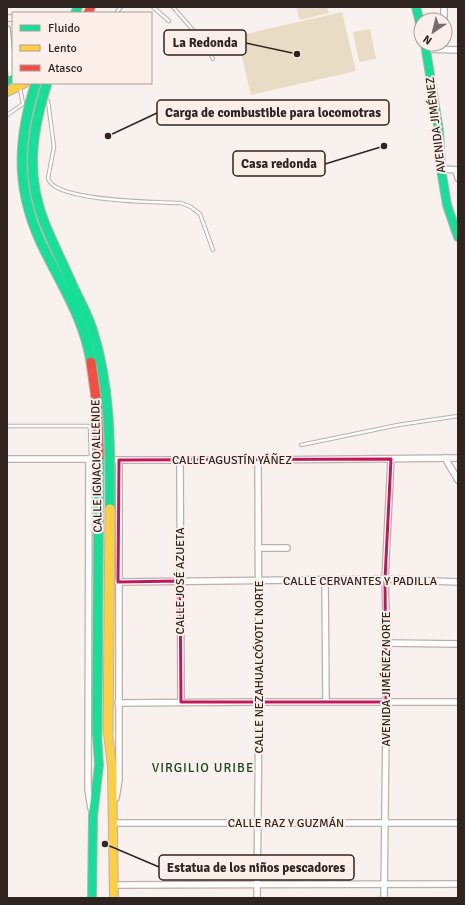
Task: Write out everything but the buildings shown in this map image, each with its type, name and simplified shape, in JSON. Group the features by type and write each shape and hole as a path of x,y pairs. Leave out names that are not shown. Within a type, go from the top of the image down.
{"main road":[{"name":"AVENIDA JIMÉNEZ","path":"427,52 439,131 440,169 447,205 458,237"},
{"name":"CALLE IGNACIO ALLENDE","path":"36,84 31,96 22,135 21,157 26,204 44,249 75,309 92,362 94,383 99,456 97,734 99,765 92,816 92,898"},
{"name":"CALLE IGNACIO ALLENDE","path":"47,84 38,107 34,130 31,157 32,180 37,205 92,328 101,360 108,417 110,452 108,734 112,766 114,898"}],"street":[{"path":"7,29 11,80"},
{"path":"440,169 457,170 458,178"},
{"path":"445,458 458,480"},
{"name":"CALLE AGUSTÍN YÁÑEZ","path":"7,459 258,460 458,458"},
{"name":"CALLE IGNACIO ALLENDE","path":"90,459 88,790 92,816"},
{"name":"AVENIDA JIMÉNEZ NORTE","path":"384,898 383,884 388,643 385,579 391,459"},
{"name":"CALLE IGNACIO ALLENDE","path":"113,812 119,780 119,460"},
{"name":"CALLE JOSÉ AZUETA","path":"180,460 180,702"},
{"name":"CALLE NEZAHUALCÓYOTL NORTE","path":"257,898 259,822 258,460"},
{"path":"258,548 287,548"},
{"name":"CALLE CERVANTES Y PADILLA","path":"118,582 385,579 458,582"},
{"path":"325,580 326,701"},
{"path":"388,643 458,644"},
{"path":"118,703 326,701 458,702"},
{"name":"CALLE RAZ Y GUZMÁN","path":"113,823 458,823"},
{"path":"114,885 458,884"}],"lane":[{"path":"153,7 169,21"},
{"path":"173,7 206,45 213,60"},
{"path":"16,88 23,104"},
{"path":"7,115 23,104 48,102 54,147 48,178 48,182 52,186 70,193 109,200 181,203 192,206 200,214 213,250"},
{"path":"301,445 398,425 458,416"},
{"path":"7,426 88,426 90,428 90,459"}],"highlighted area":[{"path":"391,459 385,579 386,702 181,702 180,581 118,582 119,460"}],"shaded area":[{"path":"296,7 327,7 329,13 300,20"},
{"path":"342,12 356,71 251,95 237,36"},
{"path":"370,29 376,59 359,62 353,32"}],"traffic: fast":[{"path":"76,12 78,7"},
{"path":"416,7 417,12"},
{"path":"426,52 439,131 441,169 447,205 458,237"},
{"path":"7,81 12,79"},
{"path":"36,84 29,105 22,148 24,190 36,232 79,319 91,362"},
{"path":"47,84 34,135 34,187 44,222 88,317 98,351 103,373 108,418 110,509"},
{"path":"97,734 99,457"},
{"path":"92,898 93,816 99,765 97,734"}],"traffic: slow":[{"path":"7,92 23,84"},
{"path":"108,734 110,509"},
{"path":"108,734 112,766 114,898"}],"traffic: jam":[{"path":"88,12 91,7"},
{"path":"91,362 97,405 99,457"}],"place":[{"name":"La Redonda","path":"297,54"},
{"name":"Carga de combustible para locomotras","path":"108,136"},
{"name":"Casa redonda","path":"384,146"},
{"name":"Estatua de los niños pescadores","path":"105,844"}],"district":[{"name":"VIRGILIO URIBE","path":"203,768"}]}
